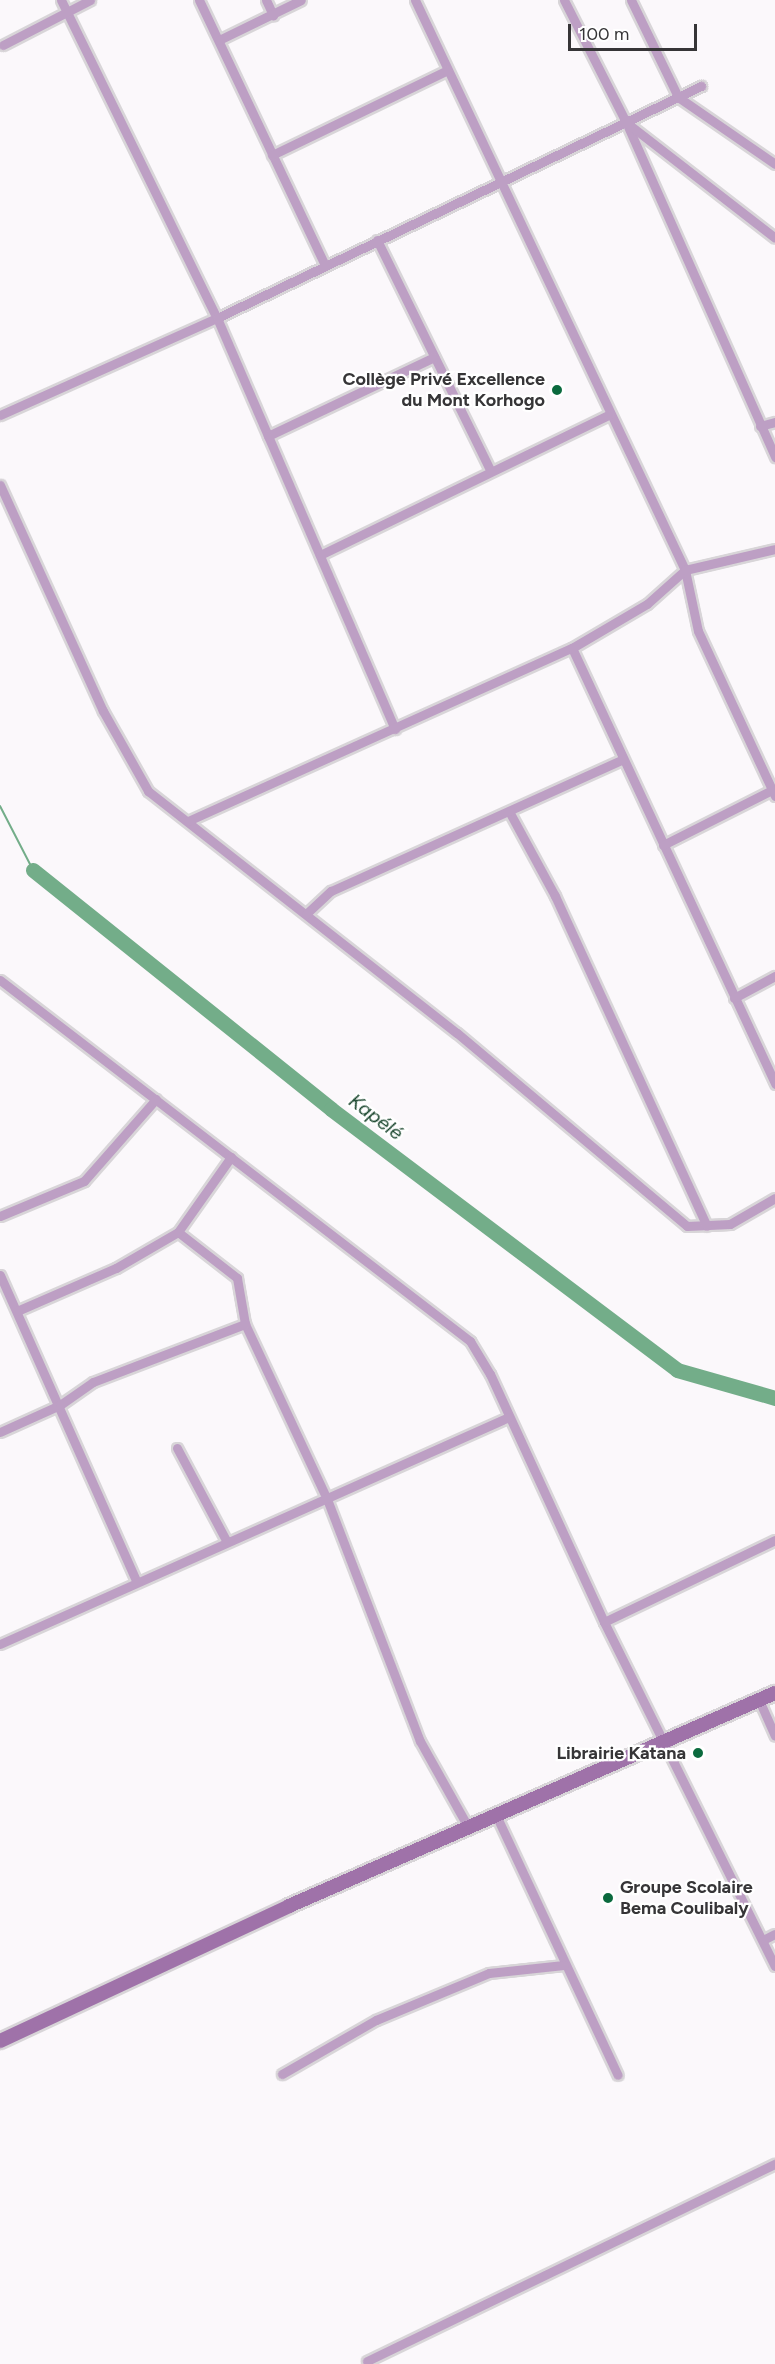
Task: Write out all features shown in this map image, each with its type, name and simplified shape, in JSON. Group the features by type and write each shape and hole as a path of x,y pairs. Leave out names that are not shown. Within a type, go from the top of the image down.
{"street":[{"path":"61,0 217,318 395,729"},
{"path":"3,45 90,0"},
{"path":"199,0 325,265"},
{"path":"266,0 273,15"},
{"path":"219,40 301,0"},
{"path":"415,0 686,570 698,631 774,793 663,845"},
{"path":"564,0 626,122 775,457"},
{"path":"631,0 678,97 775,164"},
{"path":"272,155 448,70"},
{"path":"0,415 217,318 701,86"},
{"path":"626,122 775,238"},
{"path":"377,240 491,472"},
{"path":"268,436 435,357"},
{"path":"320,555 610,414"},
{"path":"760,426 775,422"},
{"path":"0,485 103,711 148,791 457,1033 687,1226 730,1224 775,1198"},
{"path":"188,821 572,648 647,604 686,570 775,549"},
{"path":"572,648 775,1084"},
{"path":"306,914 331,891 510,813 623,759"},
{"path":"510,813 560,907 707,1226"},
{"path":"734,998 775,976"},
{"path":"0,981 470,1341 509,1417 604,1622 775,1966"},
{"path":"0,1216 84,1181 156,1099"},
{"path":"17,1311 116,1268 178,1232 231,1157"},
{"path":"178,1232 237,1278 245,1324 327,1499 420,1741 468,1827"},
{"path":"0,1275 137,1582"},
{"path":"0,1432 60,1406 93,1382 245,1324"},
{"path":"0,1644 509,1417"},
{"path":"177,1448 227,1542"},
{"path":"604,1622 775,1540"},
{"path":"0,2041 495,1813 775,1693"},
{"path":"759,1700 775,1736"},
{"path":"495,1813 564,1965 618,2075"},
{"path":"764,1940 775,1934"},
{"path":"282,2074 376,2020 489,1973 564,1965"},
{"path":"367,2361 775,2164"}],"waterway":[{"name":"Kapélé","path":"0,806 33,870"},
{"name":"Kapélé","path":"33,870 331,1109 677,1370 775,1398"}],"place":[{"name":"Collège Privé Excellence du Mont Korhogo","path":"557,390"},
{"name":"Librairie Katana","path":"698,1753"},
{"name":"Groupe Scolaire Bema Coulibaly","path":"608,1898"}]}
